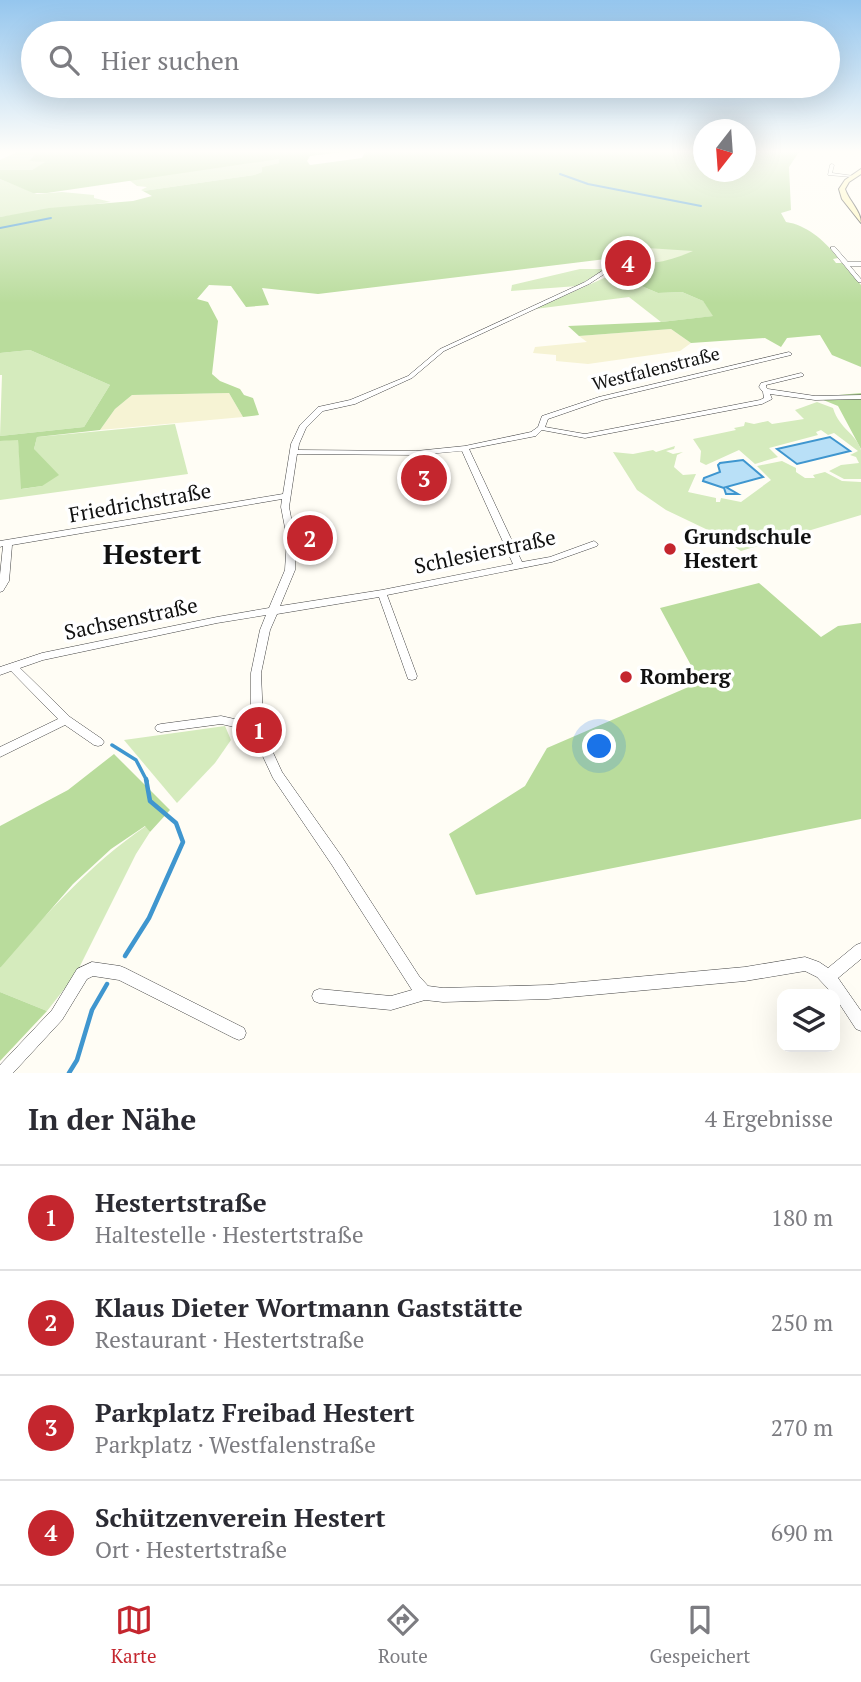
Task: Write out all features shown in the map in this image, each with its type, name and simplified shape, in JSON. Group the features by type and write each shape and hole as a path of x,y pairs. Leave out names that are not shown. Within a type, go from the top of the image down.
{"main road":[{"path":"849,202 861,221"}],"street":[{"path":"833,248 860,281"},
{"path":"425,993 414,981 337,861 277,775 264,746 257,721 256,673 272,612 290,570 285,496 293,452 303,427 321,409 352,402 410,377 442,350 587,283 617,264"},
{"path":"846,264 861,264"},
{"name":"Westfalenstraße","path":"293,452 389,454 465,448 533,434 541,428 545,418 573,406 789,354"},
{"name":"Westfalenstraße","path":"541,428 585,436 762,402 768,399 763,384 802,375"},
{"path":"766,391 815,398 861,397"},
{"path":"465,448 519,566"},
{"name":"Friedrichstraße","path":"4,543 285,496"},
{"path":"0,589 4,581 4,543"},
{"name":"Schlesierstraße","path":"272,612 519,566 552,559 594,544"},
{"path":"382,593 412,676"},
{"name":"Sachsenstraße","path":"0,671 42,657 272,612"},
{"path":"12,666 66,720 98,741"},
{"path":"0,752 66,720"},
{"path":"161,728 221,720 239,724 257,721"},
{"path":"828,977 861,950"},
{"path":"319,996 391,1003 425,993 443,995 548,992 745,975 805,964 815,965 828,977 861,1024"},
{"path":"3,1073 57,1015 82,974 92,970 120,974 239,1033"}],"shaded area":[{"path":"671,329 691,343 680,351 588,364 556,361 556,355 533,353 535,347 587,342 579,336"},
{"path":"229,393 243,417 100,430 115,409 132,395"}],"green space":[{"path":"0,202 110,202 0,217"},
{"path":"120,202 791,202 791,210 781,213 786,222 808,230 821,240 838,258 833,259 836,263 842,263 861,285 861,367 832,355 820,335 787,338 781,347 765,338 691,343 671,329 579,336 568,326 661,322 713,316 703,301 682,292 658,293 613,274 640,265 622,257 318,294 262,288 269,305 246,307 231,286 209,285 197,299 208,302 218,321 212,374 253,398 259,415 243,417 229,393 132,395 115,409 100,430 37,437 34,449 59,475 42,486 21,489 18,440 0,441 0,436 84,427 110,385 30,350 0,353 0,217 49,208"},
{"path":"647,248 693,251 654,263 630,259"},
{"path":"580,269 606,269 577,286 511,291 512,285"},
{"path":"613,274 658,293 682,292 703,301 714,316 661,322 629,297 535,309"},
{"path":"30,350 110,385 84,427 0,436 0,353"},
{"path":"861,393 861,449 838,406 816,397"},
{"path":"817,402 833,408 839,421 858,444 861,450 861,479 844,479 829,471 841,465 859,463 856,457 850,455 858,451 834,433 828,435 821,430 816,432 818,435 769,448 778,457 755,464 739,450 706,465 700,462 701,451 693,439 736,430 734,428 744,426 745,422 754,424 768,421 772,424 804,419 795,410"},
{"path":"175,424 188,474 0,500 0,441 18,439 22,489 42,486 34,449 37,437"},
{"path":"675,446 674,449 666,451 673,454 683,452 677,455 674,467 683,475 696,474 688,492 716,498 716,502 720,502 721,498 741,502 771,480 757,466 782,461 796,468 796,472 805,478 815,478 813,475 825,472 842,481 861,482 861,515 741,551 710,531 666,510 637,490 613,452 656,452"},
{"path":"759,583 821,637 838,626 861,623 861,819 476,895 449,834 525,786 547,748 700,682 660,608"},
{"path":"225,726 231,740 215,763 177,803 124,740"},
{"path":"114,754 170,810 150,832 145,826 111,849 73,884 0,968 0,826 68,790"},
{"path":"146,826 150,832 136,854 76,974 47,1011 0,992 0,968 5,960 89,872"},
{"path":"0,992 47,1011 0,1061"}],"water":[{"path":"830,437 850,451 797,464 777,449"},
{"path":"743,460 763,477 726,487 738,494 726,494 724,488 703,481 704,478 720,472 720,463"}],"waterway":[{"path":"681,202 701,206"},
{"path":"0,228 51,218"},
{"path":"112,745 136,760 146,779"},
{"path":"125,956 149,918 183,842 176,823 150,801 146,779"},
{"path":"69,1073 77,1060 92,1010 107,984"}],"place":[{"name":"Schützenverein Hestert","path":"628,263"},
{"name":"Parkplatz Freibad Hestert","path":"424,478"},
{"name":"Klaus Dieter Wortmann Gaststätte","path":"310,538"},
{"name":"Grundschule Hestert","path":"670,549"},
{"name":"Romberg","path":"626,677"},
{"name":"Hestertstraße","path":"259,730"}],"district":[{"name":"Hestert","path":"152,554"}]}
